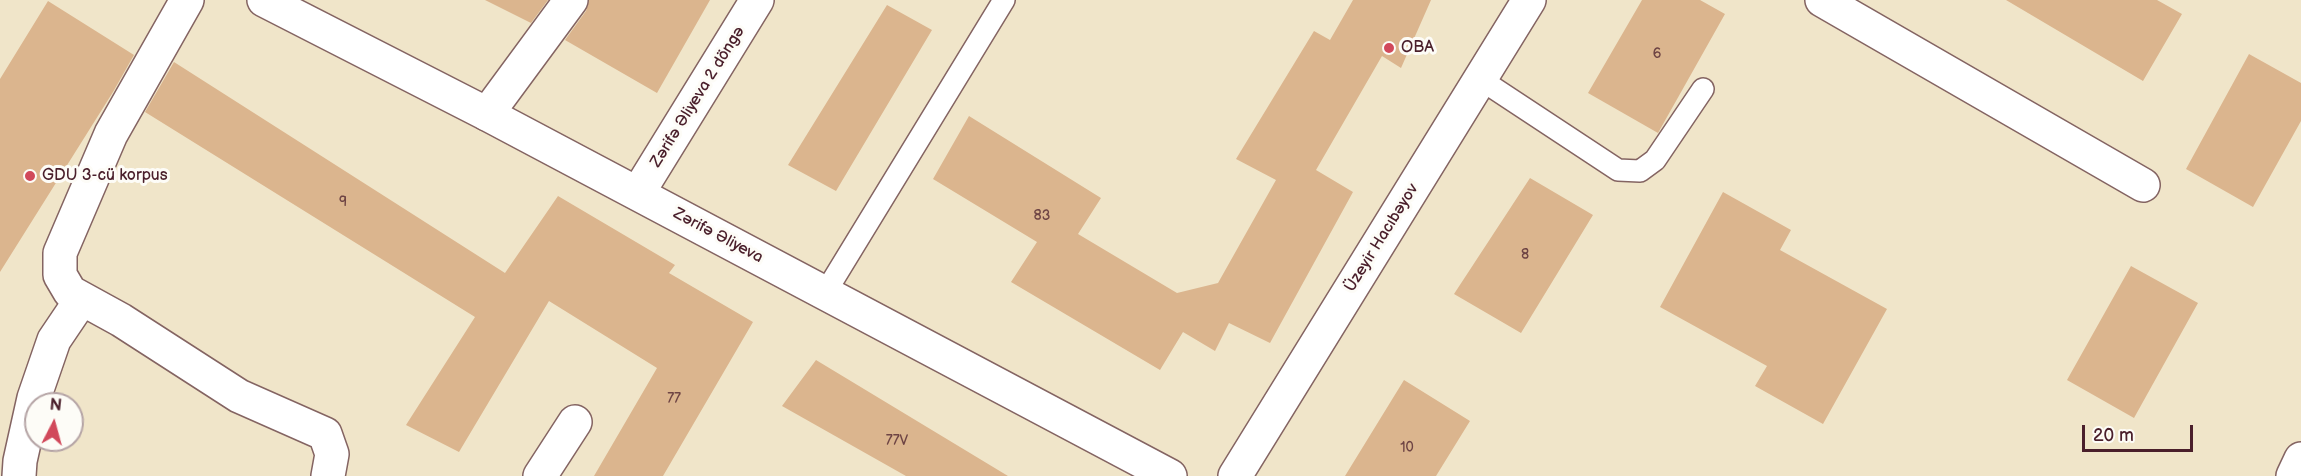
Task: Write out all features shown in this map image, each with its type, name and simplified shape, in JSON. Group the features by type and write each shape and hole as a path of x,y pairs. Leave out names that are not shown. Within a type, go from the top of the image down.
{"street":[{"path":"187,0 111,134 60,254 60,274 70,292 81,300 121,320 239,396 325,434 332,454 328,476"},
{"name":"Zərifə Əliyeva","path":"264,0 487,114 1170,476"},
{"path":"487,114 571,0"},
{"name":"Zərifə Əliyeva 2 döngə","path":"638,194 757,0"},
{"name":"Üzeyir Hacıbəyov","path":"1235,476 1529,0"},
{"path":"1822,0 2143,185"},
{"path":"19,476 20,460 34,398 54,340 81,300"},
{"path":"540,476 575,422"},
{"path":"2293,476 2301,459"}],"lane":[{"path":"825,293 1004,0"},
{"path":"1480,80 1618,170 1629,171 1640,171 1655,160 1703,89"}],"building":[{"path":"485,0 548,0 531,23"},
{"path":"589,0 710,0 657,93 565,40 586,11"},
{"path":"1353,0 1431,0 1401,68 1382,56 1316,170 1353,192 1270,343 1229,323 1215,351 1183,332 1160,370 1011,282 1037,242 933,179 969,116 1101,198 1078,234 1177,293 1218,283 1276,180 1236,159 1314,31 1330,40"},
{"path":"1642,0 1700,0 1725,14 1658,133 1588,93"},
{"path":"2006,0 2157,0 2182,14 2143,81"},
{"name":"GDU 3-cü korpus","path":"48,1 134,55 0,272 0,79"},
{"path":"887,5 932,30 836,191 788,165"},
{"path":"2249,54 2301,83 2301,121 2253,207 2186,169"},
{"path":"174,62 505,273 558,196 675,265 669,273 753,322 663,476 594,476 657,368 549,301 459,452 406,425 475,317 145,112"},
{"path":"1530,178 1593,215 1521,333 1454,294"},
{"path":"1723,192 1791,230 1780,250 1887,309 1823,424 1755,386 1767,366 1660,307"},
{"path":"2131,266 2198,303 2134,418 2067,380"},
{"path":"816,360 1008,476 906,476 782,406"},
{"path":"1404,380 1470,421 1436,476 1345,476"}],"place":[{"name":"OBA","path":"1389,48"},
{"name":"GDU 3-cü korpus","path":"30,176"}]}
